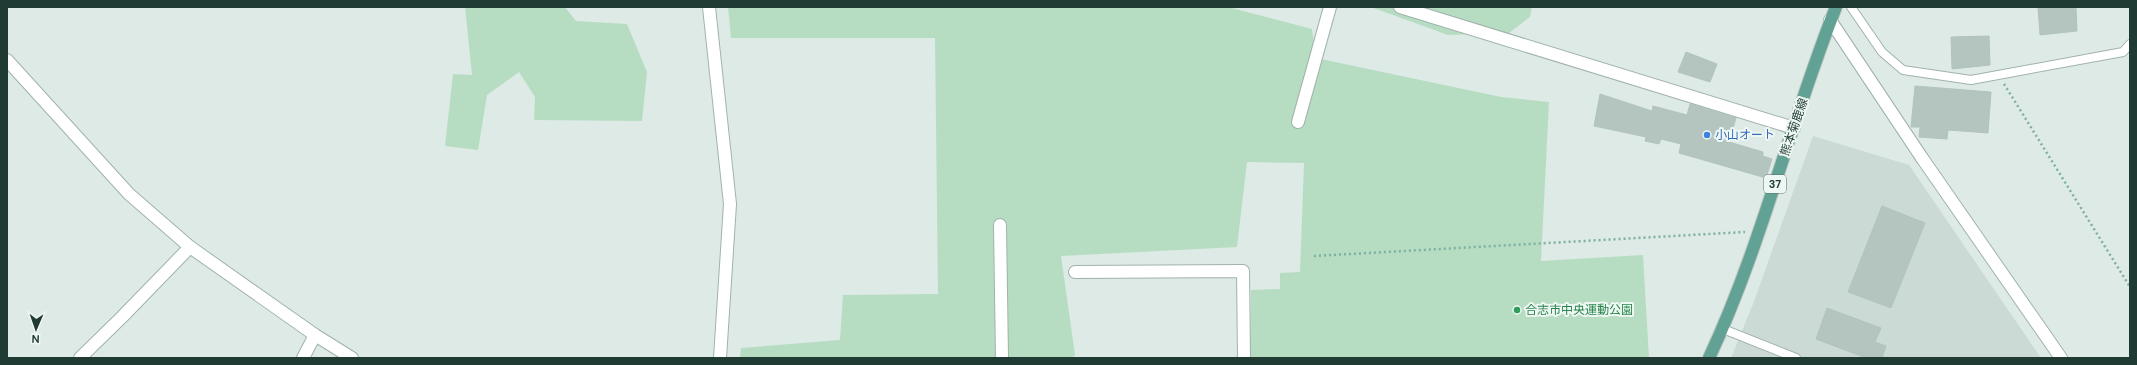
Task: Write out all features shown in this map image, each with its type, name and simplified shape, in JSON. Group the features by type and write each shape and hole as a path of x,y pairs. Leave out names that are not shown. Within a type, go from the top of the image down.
{"main road":[{"name":"熊本菊鹿線","path":"1709,358 1722,329 1758,232 1830,20 1836,7"}],"street":[{"path":"709,7 730,204 720,358"},
{"path":"1298,122 1330,7"},
{"path":"1400,7 1794,128"},
{"path":"1830,20 1922,158 2061,358"},
{"path":"7,60 129,194 190,247 315,335 352,358"},
{"path":"1000,225 1002,358"},
{"path":"80,358 122,318 190,247"},
{"path":"1075,272 1243,271 1244,358"},
{"path":"303,358 315,335"}],"lane":[{"path":"1851,7 1882,52 1903,70 1971,80 2124,52 2130,44"},
{"path":"1722,329 1796,358"}],"path":[{"path":"1999,75 2130,287"},
{"path":"1314,256 1758,232"}],"shaded area":[{"path":"1813,136 1909,165 2041,358 1731,358 1753,304"}],"green space":[{"path":"465,7 565,7 576,21 627,24 647,72 642,121 534,120 535,97 519,72 487,95 478,150 445,146 453,74 472,75"},
{"path":"728,7 1228,7 1312,29 1316,58 1501,97 1549,102 1541,261 1643,255 1649,358 1250,358 1251,290 1280,289 1280,273 1300,272 1304,163 1247,162 1237,247 1061,256 1075,355 1071,358 740,358 741,348 840,340 843,295 938,294 935,38 731,38"},
{"path":"1371,7 1532,7 1530,17 1509,33 1448,35"}],"building":[{"path":"2038,7 2076,7 2077,31 2040,35"},
{"path":"1989,36 1990,65 1952,69 1951,37"},
{"path":"1686,52 1717,64 1710,82 1678,72"},
{"path":"1915,86 1991,92 1988,133 1948,130 1947,139 1919,137 1920,127 1911,127"},
{"path":"1600,94 1652,111 1653,106 1687,115 1690,104 1736,118 1729,142 1763,152 1763,156 1772,159 1766,178 1679,153 1681,144 1661,139 1659,144 1645,141 1646,137 1594,126"},
{"path":"1882,206 1925,223 1891,308 1848,292"},
{"path":"1827,308 1881,328 1875,342 1886,346 1882,358 1866,358 1816,339"}],"place":[{"name":"小山オート","path":"1707,135"},
{"name":"合志市中央運動公園","path":"1517,310"}]}
